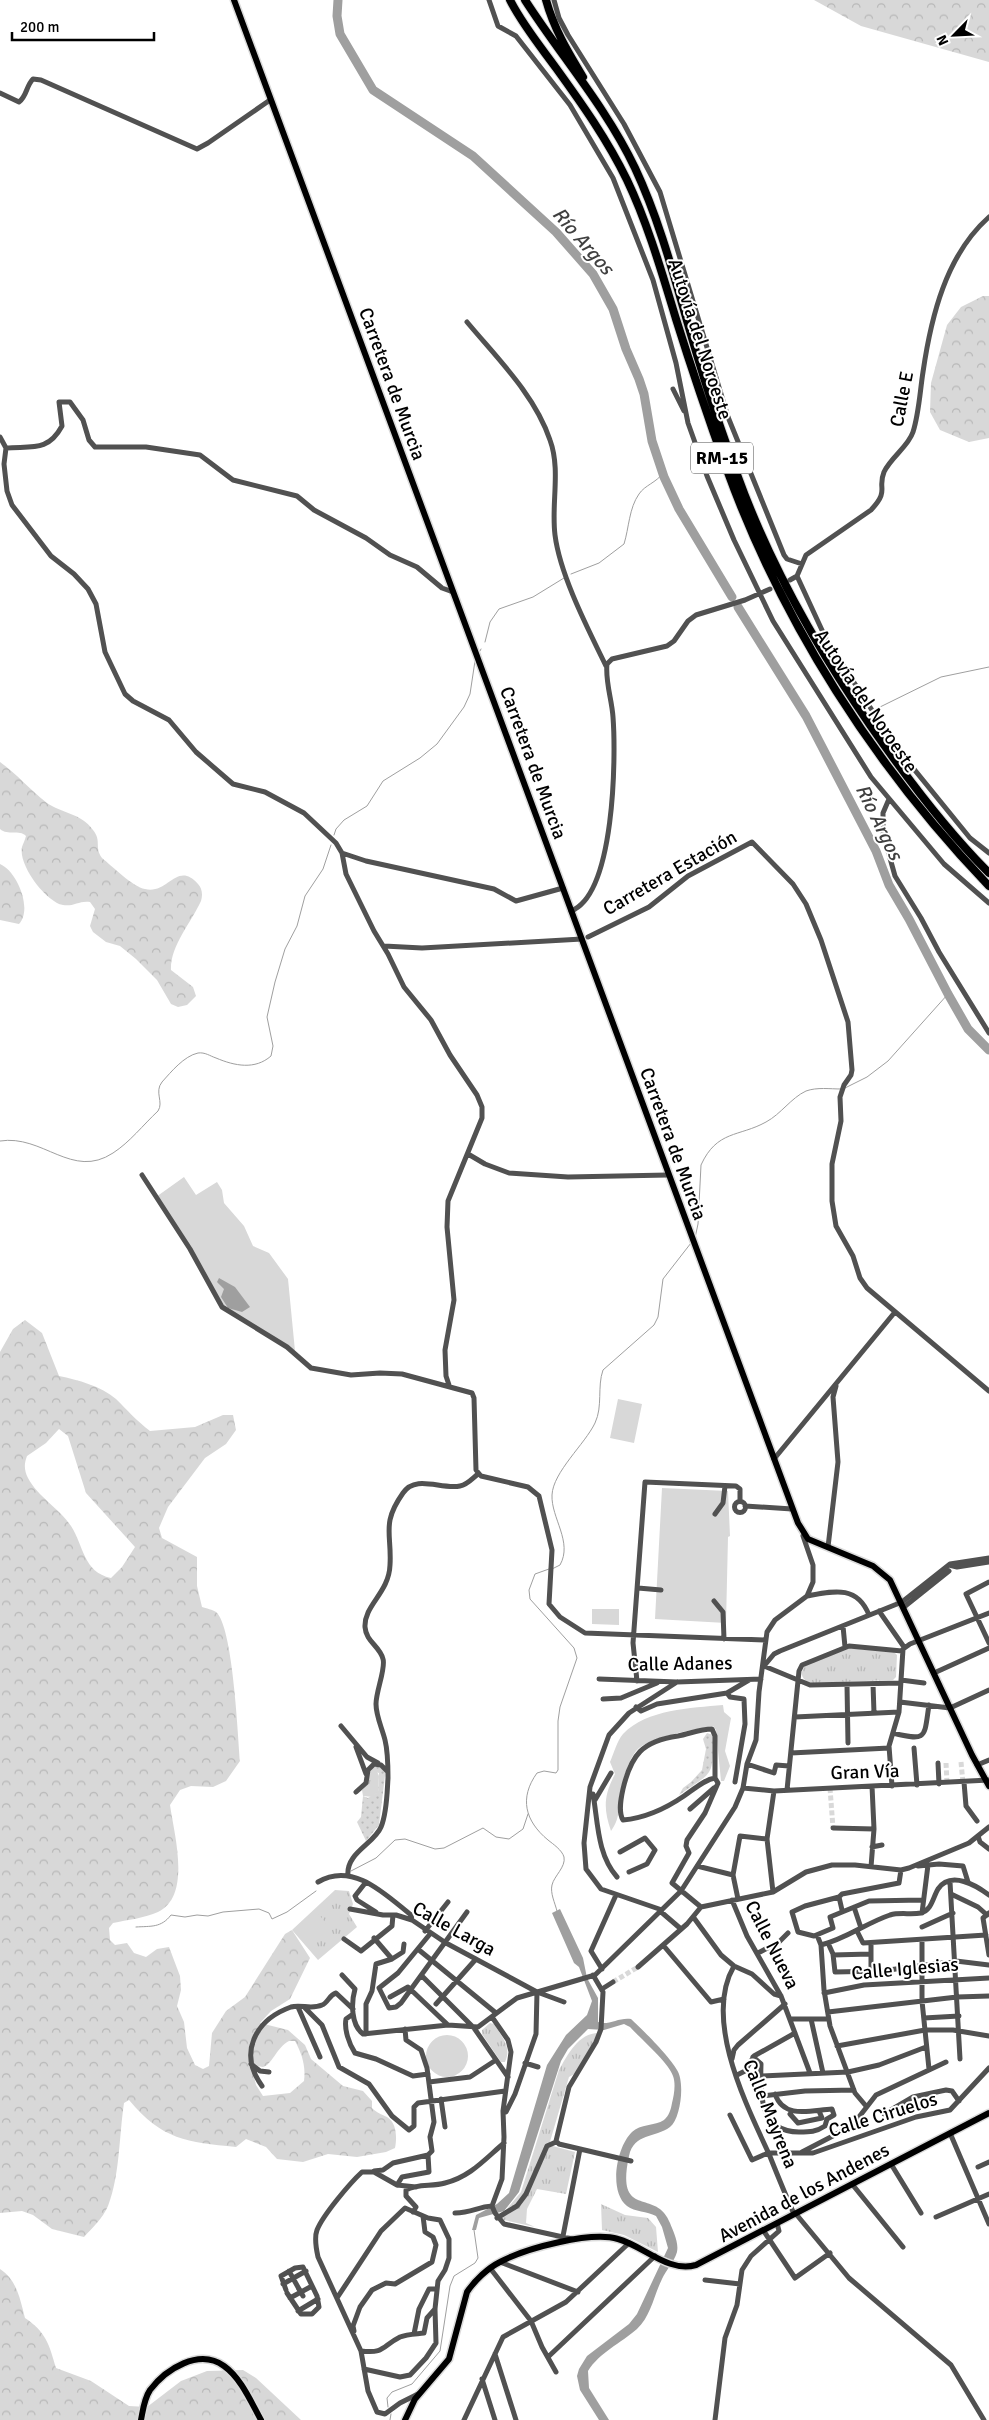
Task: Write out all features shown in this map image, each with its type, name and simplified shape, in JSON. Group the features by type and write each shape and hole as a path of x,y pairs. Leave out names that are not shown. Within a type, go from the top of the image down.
{"highway":[{"name":"Autovía del Noroeste","path":"509,0 598,125 628,181 659,265 726,469 748,527 779,594 827,676 874,747 921,809 989,886"},
{"name":"Autovía del Noroeste","path":"525,0 553,43 603,111 623,144 644,190 673,271 701,369 739,480 766,544 794,602 841,683 892,758 927,804 989,874"},
{"path":"546,0 552,22 562,44 603,111"}],"main road":[{"name":"Carretera de Murcia","path":"234,0 571,911 585,938 668,1175 792,1509 804,1535"},
{"path":"804,1535 816,1543 857,1558 885,1574 903,1604 978,1768 988,1782"},
{"name":"Avenida de los Andenes","path":"405,2420 412,2404 444,2366 453,2350 462,2303 467,2292 490,2268 500,2262 562,2239 603,2236 629,2243 675,2265 687,2267 699,2264 989,2113"},
{"path":"141,2420 145,2401 154,2386 184,2363 201,2359 216,2361 232,2372 261,2420"}],"street":[{"path":"489,0 498,26 516,36 570,105 613,178 653,280 676,363 686,414 714,495 759,594 789,650 889,800 944,864 989,904"},
{"path":"554,0 559,18 568,35 624,124 657,187 728,417 784,555 787,559 802,564"},
{"path":"0,93 19,102 24,98 33,79 41,80 196,149 208,143 270,100"},
{"name":"Calle E","path":"797,576 806,555 871,510 879,501 883,492 884,474 912,434 926,351 945,282 967,240 989,217"},
{"path":"467,322 514,378 545,427 551,442 555,474 553,519 559,553 583,616 606,666 614,725 613,806 602,864 584,904 571,911"},
{"path":"673,389 686,414"},
{"path":"6,448 36,448 45,445 62,426 59,402 70,402 87,426 89,440 95,447 146,447 200,455 233,480 297,496 314,510 366,538 390,555 417,567 442,588 453,592"},
{"path":"0,437 6,448 4,464 7,491 12,506 51,556 74,574 88,589 96,604 105,652 125,694 133,701 169,720 196,752 233,784 265,792 304,813 336,843 342,853 346,874 404,987 431,1020 450,1055 480,1101 483,1113 482,1118 447,1206 447,1227 454,1300 445,1350 446,1376 449,1385"},
{"path":"790,580 797,576 827,641 896,747 970,838 989,853"},
{"path":"606,666 612,659 667,646 674,641 688,621 696,615 770,589"},
{"path":"889,800 883,813 883,833 895,876 989,1033"},
{"name":"Carretera Estación","path":"585,938 648,906 688,876 752,842 793,884 806,904 821,940 849,1028 852,1075 844,1085 841,1093 841,1121 832,1164 834,1220 853,1256 863,1283 989,1391"},
{"path":"342,853 366,861 494,889 516,901 563,888"},
{"path":"384,946 422,948 585,938"},
{"path":"468,1154 485,1164 508,1173 568,1177 668,1175"},
{"path":"142,1175 190,1249 222,1307 287,1347 313,1369 350,1374 380,1372 402,1374 470,1391 474,1398 474,1456 478,1474"},
{"path":"774,1459 895,1312"},
{"path":"828,1547 838,1462 833,1397 838,1380"},
{"path":"816,1407 828,1402 835,1414"},
{"path":"478,1474 528,1488 539,1496 552,1550 548,1601 555,1613 585,1633 766,1640"},
{"path":"348,1875 348,1869 357,1853 377,1834 382,1826 388,1771 386,1746 376,1702 384,1660 379,1650 370,1642 365,1627 369,1612 388,1582 390,1564 388,1530 390,1514 404,1491 414,1484 462,1486 478,1474"},
{"path":"637,1681 634,1634 646,1481 739,1487 740,1501 745,1506 792,1509"},
{"path":"715,1514 723,1504 725,1486"},
{"path":"740,1501 734,1505 736,1511 741,1512 745,1506"},
{"path":"804,1535 814,1578 807,1596"},
{"path":"809,1550 810,1545 816,1543"},
{"path":"764,1666 777,1653 879,1611 903,1604 949,1568 989,1558"},
{"path":"949,1568 989,1562"},
{"path":"989,1582 966,1594 989,1643"},
{"path":"638,1588 661,1590"},
{"path":"342,1975 355,1989 353,2012 358,2030 366,2034 448,2025 474,2028 481,2025 513,1999 588,1976 602,1969 681,1891 735,1807 743,1788 747,1764 756,1740 766,1640 773,1622 807,1596 834,1592 847,1593 863,1602 869,1615"},
{"path":"714,1601 724,1612 724,1639"},
{"path":"879,1611 903,1649 899,1712 889,1748 892,1786"},
{"path":"787,1790 800,1667 804,1663 845,1647 903,1649 989,1612"},
{"path":"843,1626 845,1647"},
{"path":"934,1673 989,1648"},
{"path":"764,1666 800,1680 810,1686"},
{"name":"Calle Adanes","path":"599,1679 660,1682 761,1679"},
{"path":"636,1707 640,1711 658,1704 727,1693 752,1679"},
{"path":"798,1690 801,1687 810,1686 901,1681 924,1683"},
{"path":"602,1699 621,1698 660,1682"},
{"path":"677,1682 636,1707 622,1719 609,1735 590,1794 584,1843 586,1869 601,1890 661,1910 681,1929"},
{"path":"873,1684 874,1713"},
{"path":"847,1685 848,1743"},
{"path":"900,1702 950,1708 989,1690"},
{"path":"727,1693 730,1697 744,1699 745,1724 735,1782"},
{"path":"893,1733 914,1738 921,1736 925,1730 929,1705"},
{"path":"795,1717 899,1712"},
{"path":"341,1726 370,1760 378,1763 388,1771"},
{"path":"701,1907 672,1883 689,1853 686,1847 687,1840 705,1813 710,1796 718,1783 715,1778 715,1736 712,1729 666,1736 641,1750 630,1765 622,1793 622,1820 639,1819 650,1815 715,1778"},
{"path":"352,1740 366,1774 366,1784 356,1792"},
{"path":"791,1753 889,1748"},
{"path":"914,1748 917,1785"},
{"path":"973,1782 979,1778 978,1768 989,1760"},
{"path":"366,1774 369,1768 378,1763"},
{"path":"938,1763 939,1784"},
{"path":"747,1764 774,1773 776,1765 790,1766"},
{"path":"594,1800 611,1772"},
{"path":"964,1782 966,1806 977,1821"},
{"name":"Gran Vía","path":"743,1788 774,1791 988,1782"},
{"path":"871,1867 874,1829 872,1786"},
{"path":"773,1892 766,1839 774,1791"},
{"path":"590,1794 593,1794 596,1822 603,1850 617,1877"},
{"path":"690,1809 710,1796"},
{"path":"909,1868 962,1846 989,1827"},
{"path":"833,1828 874,1829"},
{"path":"697,1866 733,1875 740,1836 766,1839"},
{"path":"978,1836 980,1842 989,1848"},
{"path":"620,1852 645,1838 656,1850 647,1864 629,1872"},
{"path":"872,1847 882,1845"},
{"path":"638,1967 694,1918 701,1907 773,1892 817,1868 832,1865 901,1870 928,1865 963,1866 966,1870 968,1882"},
{"path":"922,1913 922,1900 928,1865"},
{"path":"901,1870 899,1883 856,1890 842,1894 840,1897 813,1903 792,1912 798,1932 804,1935 817,1935 833,1928 830,1917 842,1910 874,1900 922,1900"},
{"path":"318,1882 324,1879 348,1875 366,1882 412,1916 412,1920"},
{"name":"Calle Nueva","path":"733,1875 735,1899 744,1930 785,2004 810,2073"},
{"path":"366,1882 355,1896 357,1900 378,1914"},
{"path":"950,1882 955,1938 960,2059"},
{"path":"821,1945 892,1915 922,1913 929,1908 938,1888 943,1884 968,1882 989,1895"},
{"path":"602,1969 591,1951 616,1894"},
{"path":"951,1894 988,1914 983,1918 989,1955"},
{"path":"840,1897 842,1910"},
{"path":"448,1902 428,1932 419,1950 398,1973 379,1988 389,2008 396,2007 401,2003 446,1944 467,1912"},
{"path":"854,1907 863,1943 986,1935"},
{"name":"Calle Larga","path":"350,1909 393,1915 412,1920 446,1944 537,1992 564,2002"},
{"path":"922,1927 953,1913"},
{"path":"344,1939 361,1951 371,1944 374,1938 392,1926 393,1915"},
{"path":"694,1918 718,1952 734,1966 752,1974 774,1994 781,1996"},
{"path":"758,1953 779,1942 788,1933"},
{"path":"817,1935 821,1945 828,2019 854,2090 866,2106"},
{"path":"374,1938 392,1959"},
{"path":"922,1940 922,2001 929,2069"},
{"path":"828,1943 833,1955 835,1972 871,1972 956,1961 989,1966"},
{"path":"870,1943 871,1972"},
{"path":"366,2034 366,2004 372,1991 376,1964 392,1959 404,1952 404,1944"},
{"path":"663,1945 711,2002 724,1999"},
{"path":"419,1950 494,2015 510,2046 503,2111 504,2143 500,2186 492,2206 496,2215 504,2224 546,2235 555,2235 562,2239 580,2149"},
{"path":"833,1955 870,1954"},
{"path":"436,2004 476,1959"},
{"name":"Calle Mayrena","path":"734,1966 728,1976 724,1999 725,2037 744,2101 795,2214 830,2253 849,2278 951,2365 984,2420"},
{"path":"422,1976 474,2028 508,2077"},
{"path":"556,2142 569,2087 600,2033 603,2018 602,1989 588,1976"},
{"name":"Calle Iglesias","path":"824,1992 864,1985 989,1978"},
{"path":"602,1989 613,1982"},
{"path":"390,1997 408,1987 448,2025"},
{"path":"503,2111 506,2112 515,2094 536,2034 537,1992"},
{"path":"262,2086 253,2073 251,2048 259,2029 267,2021 290,2008 323,2005 336,1993 353,2012"},
{"path":"828,2012 957,1997 989,1996"},
{"path":"732,2061 734,2050 738,2045 785,2004"},
{"path":"298,2007 320,2057"},
{"path":"305,2008 322,2025 339,2067 369,2084 392,2116 409,2130 414,2126 416,2104 505,2091"},
{"path":"353,2012 346,2019 345,2024 355,2053 376,2059 413,2076 428,2074"},
{"path":"924,2018 959,2016"},
{"path":"811,2019 823,2073"},
{"path":"790,2020 828,2019"},
{"path":"480,2038 481,2025"},
{"path":"405,2029 406,2040 423,2053 428,2074 434,2122 430,2137 432,2151 428,2155 393,2163 383,2170 362,2172 349,2184 317,2230 315,2244 318,2257 361,2351 372,2403 380,2414 385,2414 404,2400 422,2391"},
{"path":"838,2046 925,2030 960,2031 989,2036"},
{"path":"737,2075 745,2071 753,2057 795,2033"},
{"path":"760,2076 848,2072 879,2065 926,2047"},
{"path":"753,2057 761,2064 762,2105 771,2122 791,2132 813,2132 825,2126 827,2120 834,2115 832,2109 798,2113 781,2104 775,2094"},
{"path":"429,2082 470,2077 496,2060"},
{"path":"809,2151 852,2126 872,2098 880,2092 946,2062"},
{"path":"526,2063 538,2067"},
{"path":"251,2064 260,2071 269,2072"},
{"name":"Calle Ciruelos","path":"730,2115 750,2159 753,2160 768,2153 809,2151 916,2117 945,2112 953,2108 989,2068"},
{"path":"762,2096 854,2090"},
{"path":"884,2114 913,2097 946,2090 952,2091 959,2101"},
{"path":"441,2100 445,2127"},
{"path":"790,2114 798,2123 805,2123 822,2118 820,2111"},
{"path":"950,2133 989,2224"},
{"path":"496,2215 517,2206 533,2181 547,2146 556,2142 631,2161"},
{"path":"374,2172 397,2185 444,2184 462,2178 480,2166 504,2143"},
{"path":"397,2185 402,2177 429,2172 428,2155"},
{"path":"978,2167 989,2162"},
{"path":"891,2164 921,2213"},
{"path":"852,2184 903,2247"},
{"path":"413,2212 416,2207 408,2199 406,2192 416,2186"},
{"path":"936,2217 989,2194"},
{"path":"455,2213 470,2213 480,2206 492,2206"},
{"path":"337,2298 381,2231 405,2208 440,2220 449,2239 449,2258 445,2270 438,2281 435,2309 436,2343 412,2374 400,2377 364,2369"},
{"path":"355,2339 353,2326 360,2307 372,2290 386,2283 395,2284 432,2262 436,2245 433,2237 425,2232 424,2216"},
{"path":"715,2420 725,2338 737,2304 746,2263 780,2230 777,2223"},
{"path":"763,2230 795,2278 830,2253"},
{"path":"546,2235 552,2243"},
{"path":"552,2243 555,2235"},
{"path":"464,2420 494,2354 505,2335 561,2305 578,2292 629,2243"},
{"path":"548,2357 657,2257"},
{"path":"500,2262 578,2292"},
{"path":"299,2266 306,2272 318,2299 319,2307 313,2313 304,2316 298,2310 287,2291 281,2276 299,2266"},
{"path":"490,2268 531,2321 556,2372"},
{"path":"289,2271 313,2313"},
{"path":"287,2291 294,2278 306,2272"},
{"path":"705,2280 740,2284"},
{"path":"287,2291 312,2286"},
{"path":"414,2334 420,2309 429,2289 437,2289"},
{"path":"298,2310 318,2299"},
{"path":"361,2351 375,2353 386,2348 400,2337 424,2333 427,2318 435,2309"},
{"path":"494,2354 516,2420"},
{"path":"482,2379 495,2420"}],"green space":[{"path":"814,0 989,0 989,62 861,26"},
{"path":"983,296 989,296 989,438 969,442 940,430 930,412 931,383 947,325 961,307"},
{"path":"0,762 47,803 88,824 96,834 98,851 102,858 135,884 145,889 153,890 178,877 184,876 191,878 199,886 202,892 201,901 177,943 171,970 193,987 196,996 187,1005 178,1007 171,1004 157,980 136,959 120,946 106,942 93,932 90,926 95,909 90,902 63,905 49,897 35,882 24,863 22,855 22,847 26,836 0,829"},
{"path":"0,864 12,874 24,900 23,917 19,924 0,920"},
{"path":"184,1177 196,1195 217,1182 222,1190 224,1203 244,1226 253,1246 269,1253 288,1279 295,1351 222,1307 190,1249 156,1197"},
{"path":"25,1320 42,1333 59,1376 89,1384 110,1394 150,1431 195,1427 223,1415 233,1415 236,1430 226,1444 205,1458 168,1507 159,1528 162,1538 197,1557 197,1586 202,1607 216,1612 222,1621 227,1638 234,1682 240,1761 226,1781 213,1787 191,1786 180,1790 170,1805 178,1863 178,1879 175,1893 168,1904 158,1912 113,1923 109,1928 110,1940 115,1945 127,1943 134,1953 146,1957 157,1949 169,1947 180,1976 181,1990 177,2006 184,2022 187,2048 195,2065 203,2069 209,2066 212,2033 226,2011 245,1997 285,1934 292,1930 310,1958 290,1999 271,2011 260,2023 288,2030 305,2045 311,2059 343,2086 363,2091 372,2101 372,2108 393,2123 396,2135 395,2148 386,2152 357,2157 328,2154 303,2162 277,2159 266,2147 246,2139 236,2147 176,2137 153,2124 129,2100 124,2103 117,2168 112,2194 101,2218 84,2237 52,2229 33,2215 22,2211 0,2213 0,1352 13,1329","holes":["59,1429 68,1436 86,1493 135,1547 122,1567 111,1578 102,1575 89,1564 71,1526 37,1491 27,1475 25,1467 27,1456 46,1443","289,2041 295,2041 301,2055 304,2065 304,2081 290,2093 263,2096 256,2085 251,2064 262,2067 266,2066 281,2047"]},
{"path":"618,1399 642,1404 634,1443 610,1438"},
{"path":"662,1488 728,1491 730,1536 728,1537 726,1623 655,1619"},
{"path":"592,1609 619,1609 619,1625 592,1624"},
{"path":"848,1648 894,1652 897,1655 896,1677 893,1680 808,1683 804,1679 802,1671 805,1665"},
{"path":"723,1705 724,1712 731,1718 725,1751 730,1766 724,1781 721,1781 716,1730 713,1726 672,1734 651,1741 636,1751 631,1760 621,1790 617,1821 611,1831 606,1802 615,1774 610,1762 623,1734 644,1719 670,1711"},
{"path":"707,1733 713,1735 713,1759 709,1772 705,1777 679,1795 683,1788 702,1770 706,1749 703,1739"},
{"path":"378,1765 385,1772 379,1825 366,1841 357,1822 361,1817 363,1796 368,1798 378,1792 379,1773 371,1771 373,1767"},
{"path":"376,1769 379,1776 378,1792 372,1797 363,1796 362,1790 368,1784 369,1772"},
{"path":"335,1890 349,1891 353,1904 349,1914 357,1927 318,1960 292,1930"},
{"path":"316,1911 326,1923 305,1941 295,1930"},
{"path":"490,2023 494,2024 507,2047 505,2062 501,2062 482,2034 482,2030"},
{"path":"600,2033 578,2072 569,2077 549,2145 575,2152 566,2194 537,2189 527,2209 526,2223 535,2227 504,2220 500,2217 521,2192 559,2070 570,2051 580,2040 586,2036"},
{"path":"451,2035 459,2038 465,2044 468,2056 465,2068 459,2074 443,2077 435,2074 429,2068 426,2052 429,2044 435,2038"},
{"path":"601,2204 625,2215 648,2218 656,2227 658,2252 624,2235 602,2230"},
{"path":"0,2269 6,2273 14,2284 25,2318 38,2328 46,2339 56,2368 91,2381 129,2406 147,2407 181,2381 207,2371 243,2370 256,2378 301,2420 0,2420"}],"shaded area":[{"path":"219,1278 235,1287 250,1307 242,1312 228,1308 221,1297 224,1289 217,1282"},
{"path":"560,1909 583,1958 587,1978 598,1998 598,2022 606,2023 631,2019 668,2058 677,2070 681,2083 681,2100 674,2122 670,2127 635,2143 629,2156 626,2176 628,2189 632,2196 656,2206 664,2212 674,2233 677,2252 662,2279 649,2312 642,2324 598,2359 588,2371 589,2388 609,2420 599,2420 580,2390 577,2376 579,2369 587,2356 629,2324 637,2314 668,2248 662,2227 656,2216 627,2206 621,2199 616,2180 619,2158 622,2147 627,2139 635,2129 660,2122 666,2118 670,2110 674,2090 671,2071 630,2027 624,2024 604,2030 588,2029 568,2049 561,2061 519,2192 504,2211 479,2218 476,2230 472,2230 476,2215 497,2204 509,2193 547,2065 566,2035 587,2015 592,2001 579,1967 574,1963 552,1913"}],"waterway":[{"name":"Río Argos","path":"338,0 337,16 340,34 373,90 473,156 556,232 593,274 613,309 626,349 639,379 644,394 652,441 664,477 679,509 732,597"},
{"path":"571,574 599,563 624,544 631,512 636,500 641,491 663,473"},
{"path":"485,642 490,622 499,609 533,597 564,578"},
{"name":"Río Argos","path":"738,607 806,716 876,851 889,885 948,994 968,1029 989,1050"},
{"path":"334,835 336,829 344,820 367,806 383,781 420,758 437,744 464,707 470,694 475,661"},
{"path":"880,707 941,677 989,667"},
{"path":"0,1141 16,1141 30,1144 84,1162 98,1160 119,1149 158,1111 160,1108 159,1089 162,1082 188,1057 203,1053 238,1065 252,1065 271,1056 273,1046 267,1017 275,982 285,949 297,926 305,896 323,869 331,845"},
{"path":"845,1088 867,1077 888,1061 948,994"},
{"path":"695,1238 698,1224 701,1165 714,1146 729,1136 766,1122 806,1091 841,1089"},
{"path":"552,1569 560,1565 564,1548 553,1504 554,1486 563,1468 595,1423 599,1410 600,1383 603,1370 654,1325 658,1317 663,1279 691,1243"},
{"path":"549,1569 535,1574 529,1590 530,1599 574,1648 577,1658 560,1707 558,1721 558,1770 556,1773 544,1771 537,1773 528,1791 527,1809 540,1833 564,1857 563,1864 553,1882 552,1888 557,1911"},
{"path":"351,1871 376,1858 395,1840 405,1839 435,1849 444,1848 483,1828 496,1837 509,1839 523,1829 528,1814"},
{"path":"136,1927 159,1924 171,1915 185,1917 208,1916 223,1912 259,1909 269,1913 272,1919 287,1912 316,1891"},
{"path":"388,2407 387,2398 392,2392 412,2384 440,2351 450,2286 454,2276 475,2263 478,2258 474,2230"},
{"path":"390,2420 391,2414"}],"tunnel":[{"path":"961,1762 963,1783"},
{"path":"946,1763 947,1783"},
{"path":"830,1788 833,1828"},
{"path":"613,1982 638,1967"}]}
